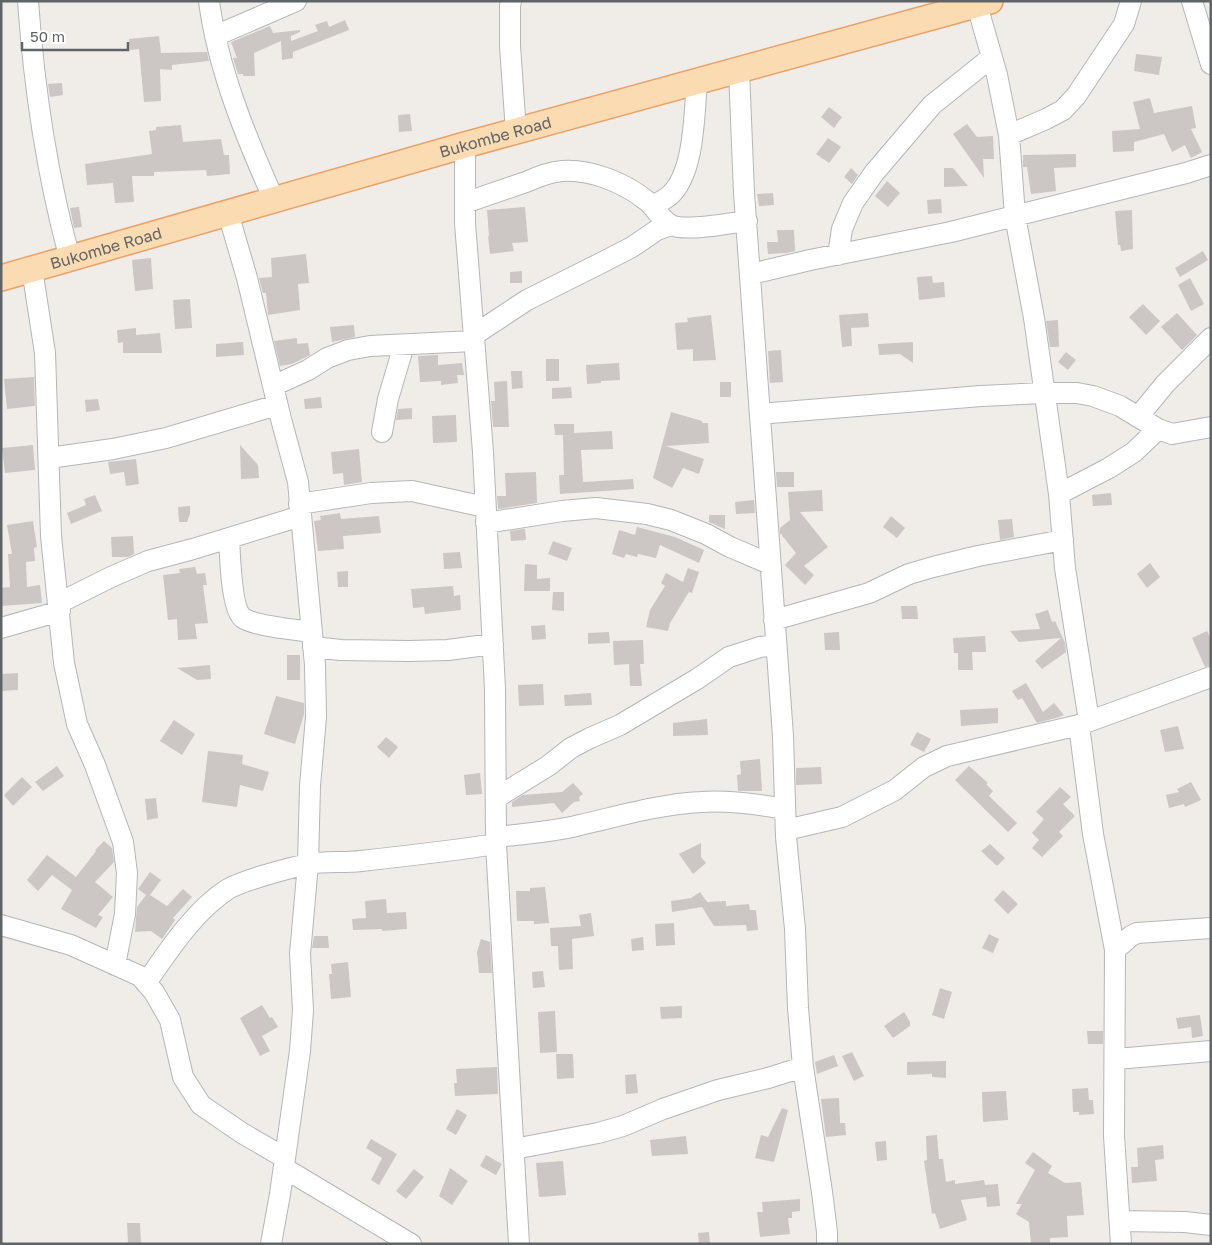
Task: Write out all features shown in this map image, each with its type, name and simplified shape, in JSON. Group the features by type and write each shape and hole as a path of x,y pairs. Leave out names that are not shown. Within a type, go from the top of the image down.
{"main road":[{"name":"Bukombe Road","path":"1,278 465,145 739,70 936,9 984,3"}],"street":[{"path":"28,1 40,122 60,222 70,258"},
{"path":"209,1 215,36 225,74 252,151 274,200"},
{"path":"215,36 296,1"},
{"path":"511,1 510,46 516,132"},
{"path":"1009,135 1063,110 1076,96 1124,24 1131,1"},
{"path":"1192,1 1211,64"},
{"path":"984,3 992,57 1009,135 1015,216 1034,318 1059,494 1065,568 1084,723 1093,834 1115,950 1116,1059 1114,1136 1121,1244"},
{"path":"838,255 842,229 853,203 874,173 932,105 992,57"},
{"path":"739,70 750,274 783,736 786,830 795,930 796,975 803,1067 822,1192 827,1244"},
{"path":"652,206 670,195 682,177 689,159 697,82"},
{"path":"465,145 465,203 493,644 496,840 520,1244"},
{"path":"750,274 951,232 1211,165"},
{"path":"465,203 545,175 562,171 581,172 604,177 629,189 647,201 671,225"},
{"path":"228,213 247,278 298,482 312,640 316,717 310,786 308,864 300,954 303,1010 300,1051 285,1163 271,1244"},
{"path":"49,458 113,450 166,438 275,396 308,370 327,358 348,350 474,338 527,300 601,263 658,230 671,225 682,227 747,221"},
{"path":"32,270 44,354 51,536 64,663 77,724 95,765 123,842 127,873 126,914 115,965"},
{"path":"1138,418 1165,384 1211,338"},
{"path":"382,432 388,399 404,344"},
{"path":"760,414 981,396 1044,393 1093,396 1120,406 1158,429 1172,434 1211,427"},
{"path":"1059,494 1109,468 1134,452 1158,429"},
{"path":"1,628 59,607 111,577 148,561 229,538 300,510 371,493 412,492 486,515 596,508 647,514 672,520 770,564"},
{"path":"229,538 233,585 238,610 243,617 341,650 448,650 493,644"},
{"path":"774,620 869,593 909,574 933,567 994,552 1062,540"},
{"path":"496,798 548,766 571,748 620,725 698,679 728,657 760,647 776,645"},
{"path":"786,830 842,817 895,790 924,767 947,756 1084,723 1211,677"},
{"path":"146,983 165,955 211,902 230,888 268,874 308,864 359,862 496,840 673,804 738,802 785,809"},
{"path":"1,925 71,945 140,976 154,992 170,1020 183,1077 201,1105 285,1163 411,1244"},
{"path":"1115,950 1137,933 1211,928"},
{"path":"1116,1059 1211,1051"},
{"path":"514,1149 598,1133 623,1126 662,1109 718,1090 803,1067"},
{"path":"1120,1221 1185,1222 1211,1225"}],"building":[{"path":"345,20 349,30 293,52 293,58 282,60 281,41 254,53 255,76 238,74 233,58 237,58 231,42 270,26 273,33 300,30 300,32 291,36 291,41 318,31 315,25 327,21 329,27"},
{"path":"159,36 161,53 207,52 209,61 172,65 172,70 160,69 161,101 144,102 139,49 130,50 129,39"},
{"path":"1136,54 1162,57 1159,75 1134,71"},
{"path":"62,83 63,95 50,97 48,84"},
{"path":"1150,98 1154,113 1192,106 1196,128 1191,129 1202,152 1191,158 1185,145 1172,152 1164,134 1134,142 1134,151 1113,152 1112,131 1140,129 1133,102"},
{"path":"829,107 842,117 834,128 821,117"},
{"path":"410,114 412,131 399,132 398,115"},
{"path":"967,124 977,137 993,136 994,159 983,159 984,178 953,134"},
{"path":"181,125 183,142 221,139 224,155 229,155 230,174 207,176 206,170 154,172 154,176 132,176 134,202 115,203 113,183 87,185 85,164 152,154 149,131 156,130 156,127"},
{"path":"828,138 841,147 829,163 816,154"},
{"path":"1076,154 1076,167 1054,168 1056,191 1031,194 1027,167 1023,167 1023,155"},
{"path":"851,168 858,175 852,184 844,177"},
{"path":"944,168 953,168 968,186 944,187"},
{"path":"887,181 900,193 888,207 875,196"},
{"path":"773,193 774,205 759,206 757,194"},
{"path":"941,199 942,213 928,214 927,200"},
{"path":"79,207 82,227 74,228 70,208"},
{"path":"525,207 528,242 512,243 514,251 490,254 487,210"},
{"path":"1132,210 1133,249 1121,251 1120,245 1118,245 1115,211"},
{"path":"777,230 794,230 795,251 768,254 767,242 778,242"},
{"path":"1203,251 1208,260 1180,277 1175,268"},
{"path":"306,254 309,283 298,284 300,310 268,315 266,293 263,293 259,278 272,277 271,258"},
{"path":"151,258 153,289 135,291 132,260"},
{"path":"522,271 522,283 510,283 510,272"},
{"path":"932,276 933,283 944,282 945,297 919,300 917,277"},
{"path":"1190,278 1204,304 1191,311 1178,285"},
{"path":"190,299 192,328 175,329 173,300"},
{"path":"1143,304 1160,321 1146,335 1129,317"},
{"path":"868,313 869,327 851,328 852,346 842,347 839,315"},
{"path":"1177,313 1197,335 1182,350 1161,327"},
{"path":"711,315 716,360 693,361 693,349 677,350 675,323 688,322 687,318"},
{"path":"1058,320 1059,347 1050,347 1046,321"},
{"path":"354,325 355,337 332,342 330,327"},
{"path":"136,328 136,335 160,333 162,353 123,353 123,342 118,343 117,330"},
{"path":"297,338 297,344 308,343 310,355 292,364 280,366 274,341"},
{"path":"243,342 244,355 216,357 216,344"},
{"path":"913,342 913,363 900,354 879,355 878,344"},
{"path":"781,350 783,382 770,383 768,351"},
{"path":"1066,352 1076,360 1068,370 1058,362"},
{"path":"438,355 438,365 462,363 464,375 457,375 458,383 441,385 441,381 420,382 418,356"},
{"path":"546,359 559,359 559,381 546,381"},
{"path":"619,363 620,380 587,384 586,365"},
{"path":"511,371 522,371 523,388 512,389"},
{"path":"34,377 35,406 7,409 4,379"},
{"path":"507,381 509,427 493,427 491,401 495,401 494,382"},
{"path":"720,382 731,382 731,397 720,397"},
{"path":"571,387 572,398 552,399 552,388"},
{"path":"321,397 322,408 305,409 304,399"},
{"path":"98,399 100,410 86,412 85,400"},
{"path":"412,408 412,419 396,420 398,409"},
{"path":"671,412 702,421 702,423 708,423 709,443 666,446 704,459 699,474 683,468 672,488 653,478"},
{"path":"456,415 457,442 433,443 432,416"},
{"path":"554,424 574,424 574,433 612,431 613,449 581,450 583,482 633,479 634,489 560,494 559,475 564,475 563,435 555,435"},
{"path":"33,445 35,470 5,473 2,448"},
{"path":"240,445 258,465 259,478 241,479"},
{"path":"359,449 362,482 344,485 343,473 333,474 331,452"},
{"path":"136,459 139,484 126,486 124,472 110,474 108,462"},
{"path":"536,472 537,503 498,509 497,496 506,496 505,473"},
{"path":"776,472 794,472 794,487 777,487"},
{"path":"822,490 823,511 800,512 828,547 804,566 814,575 805,585 785,565 796,553 780,533 780,528 790,520 788,492"},
{"path":"1111,493 1112,505 1093,506 1092,495"},
{"path":"95,495 102,511 71,524 67,513 86,505 84,499"},
{"path":"754,500 755,513 736,514 735,502"},
{"path":"190,506 187,522 179,522 178,507"},
{"path":"340,513 341,519 379,516 381,533 343,536 344,549 318,551 314,521 321,520 320,516"},
{"path":"709,515 725,515 725,529 709,522"},
{"path":"891,516 905,528 897,538 883,527"},
{"path":"1012,519 1014,537 1000,540 998,520"},
{"path":"33,521 37,547 34,548 35,561 26,562 27,587 40,585 42,603 1,606 1,588 10,587 8,554 12,554 7,525"},
{"path":"637,527 675,537 704,550 699,563 660,545 656,558 638,554 637,557 626,554 624,558 612,554 619,530 635,535"},
{"path":"525,529 526,540 511,541 510,531"},
{"path":"133,536 134,554 128,557 112,557 111,537"},
{"path":"553,541 572,548 567,561 548,554"},
{"path":"460,552 462,568 444,569 443,553"},
{"path":"1150,563 1160,577 1147,588 1137,574"},
{"path":"525,564 537,565 537,579 550,578 550,591 524,591"},
{"path":"195,567 197,574 205,573 207,585 203,585 208,623 195,624 197,639 178,640 177,619 168,620 163,575 180,573 179,569"},
{"path":"688,568 699,572 692,593 689,592 670,623 668,631 646,627 650,610 665,586 661,583 666,573 683,582"},
{"path":"348,571 348,587 338,587 337,572"},
{"path":"453,586 454,596 460,595 461,610 425,614 424,607 413,608 411,589"},
{"path":"553,592 564,592 564,611 552,610"},
{"path":"901,606 917,606 918,619 902,619"},
{"path":"1048,610 1052,622 1055,621 1065,643 1066,652 1042,669 1035,661 1061,638 1019,642 1010,631 1040,629 1035,614"},
{"path":"545,625 546,639 532,640 531,626"},
{"path":"1207,631 1211,639 1211,665 1205,667 1192,638"},
{"path":"609,632 610,643 588,644 588,633"},
{"path":"839,632 840,650 825,650 824,633"},
{"path":"985,636 986,652 972,652 973,670 958,670 958,653 954,653 953,638"},
{"path":"643,640 644,664 640,664 642,686 630,686 629,664 614,665 613,641"},
{"path":"287,655 300,655 300,680 287,680"},
{"path":"210,665 211,679 197,680 177,668"},
{"path":"18,673 18,690 1,691 1,674"},
{"path":"1026,683 1043,712 1054,703 1064,715 1037,723 1022,698 1018,700 1012,691"},
{"path":"543,684 544,705 519,706 518,685"},
{"path":"591,693 592,705 565,706 564,695"},
{"path":"276,696 304,703 304,714 295,744 264,734"},
{"path":"998,708 998,723 961,726 960,710"},
{"path":"707,719 708,735 673,736 673,723"},
{"path":"174,720 195,734 182,755 160,741"},
{"path":"1178,726 1184,749 1165,752 1160,730"},
{"path":"917,732 931,739 924,752 910,745"},
{"path":"386,737 398,747 389,758 377,747"},
{"path":"208,751 243,755 242,764 269,772 263,791 240,785 237,807 202,802"},
{"path":"760,759 762,791 738,791 737,775 741,774 740,761"},
{"path":"57,766 64,776 43,791 35,782"},
{"path":"969,766 988,783 986,784 993,791 989,796 1017,823 1008,832 955,780"},
{"path":"821,767 822,784 796,785 796,768"},
{"path":"480,773 482,794 466,795 464,775"},
{"path":"22,777 32,787 13,806 4,795"},
{"path":"1191,782 1201,800 1185,807 1184,804 1169,808 1166,795 1179,792 1177,789"},
{"path":"573,783 583,794 579,797 580,801 574,802 562,813 554,803 512,807 512,802 523,795 562,792"},
{"path":"1060,787 1071,797 1063,804 1075,816 1059,832 1063,836 1042,857 1032,848 1039,840 1032,833 1044,819 1036,812"},
{"path":"156,798 158,818 147,820 145,799"},
{"path":"104,841 112,848 114,862 95,882 113,897 98,915 103,917 96,928 61,909 72,890 52,875 38,891 27,880 47,855 76,877 95,850"},
{"path":"701,843 701,857 706,863 693,874 679,854"},
{"path":"990,844 1005,858 997,866 981,851"},
{"path":"150,872 161,880 150,895 167,906 183,889 192,897 173,918 175,920 162,939 151,931 135,932 137,907 146,895 138,889"},
{"path":"545,887 549,923 534,924 534,921 517,921 516,891 530,891 530,888"},
{"path":"1003,890 1018,904 1008,914 994,900"},
{"path":"700,892 707,902 726,901 726,906 749,904 750,910 756,910 758,930 747,931 746,925 714,926 702,907 672,912 671,901 691,898"},
{"path":"386,899 387,913 406,912 407,929 382,931 382,929 353,930 352,919 366,918 365,901"},
{"path":"591,913 594,936 572,939 573,969 559,970 558,946 551,946 550,928 581,926 579,915"},
{"path":"674,923 675,945 656,946 655,924"},
{"path":"989,934 999,939 993,953 982,948"},
{"path":"314,936 328,936 329,948 312,948"},
{"path":"643,937 644,950 632,951 631,939"},
{"path":"481,939 490,942 492,973 479,973 477,952"},
{"path":"348,962 351,997 331,999 329,974 332,974 331,964"},
{"path":"543,971 545,987 533,988 532,972"},
{"path":"940,988 952,992 944,1019 932,1015"},
{"path":"262,1005 278,1027 262,1036 270,1051 260,1056 240,1018"},
{"path":"682,1006 682,1018 661,1019 660,1007"},
{"path":"555,1011 557,1052 540,1053 538,1012"},
{"path":"904,1012 910,1022 910,1026 893,1038 884,1026"},
{"path":"1200,1015 1203,1036 1192,1038 1191,1027 1178,1029 1176,1018"},
{"path":"1087,1031 1103,1031 1103,1044 1088,1044"},
{"path":"852,1052 864,1076 854,1081 842,1056"},
{"path":"556,1054 573,1054 574,1078 557,1079"},
{"path":"834,1055 838,1066 817,1074 815,1062"},
{"path":"946,1061 946,1078 932,1077 932,1074 907,1075 907,1062"},
{"path":"497,1067 498,1094 455,1096 454,1083 457,1083 456,1069"},
{"path":"636,1074 638,1093 626,1094 625,1075"},
{"path":"1088,1088 1089,1100 1093,1100 1094,1114 1079,1115 1079,1112 1073,1112 1072,1089"},
{"path":"1006,1091 1008,1120 983,1122 982,1092"},
{"path":"839,1098 840,1123 845,1123 846,1135 826,1137 821,1099"},
{"path":"782,1108 788,1110 774,1162 755,1158 761,1135 768,1137"},
{"path":"457,1109 467,1115 456,1135 446,1129"},
{"path":"937,1135 939,1159 943,1159 946,1182 955,1180 955,1184 984,1180 985,1185 998,1184 1000,1206 987,1207 986,1197 961,1200 967,1220 940,1229 935,1213 932,1214 924,1161 927,1160 926,1136"},
{"path":"686,1136 688,1154 652,1156 650,1140"},
{"path":"371,1139 397,1154 379,1185 371,1180 382,1158 366,1148"},
{"path":"886,1141 887,1160 877,1161 875,1142"},
{"path":"1163,1145 1164,1159 1155,1160 1157,1181 1132,1183 1131,1167 1138,1167 1137,1148"},
{"path":"1033,1152 1052,1166 1048,1173 1065,1183 1081,1182 1084,1215 1067,1216 1068,1237 1050,1238 1050,1244 1031,1244 1029,1222 1016,1214 1022,1204 1016,1204 1035,1170 1025,1163"},
{"path":"486,1155 502,1164 496,1175 480,1166"},
{"path":"563,1161 566,1195 539,1197 536,1163"},
{"path":"450,1168 468,1181 452,1205 439,1196"},
{"path":"414,1169 424,1177 406,1199 396,1191"},
{"path":"800,1199 800,1211 792,1212 792,1218 788,1218 790,1234 760,1237 757,1212 763,1212 762,1202"},
{"path":"127,1223 140,1223 141,1244 128,1244"},
{"path":"709,1232 710,1244 699,1244 698,1233"}]}
